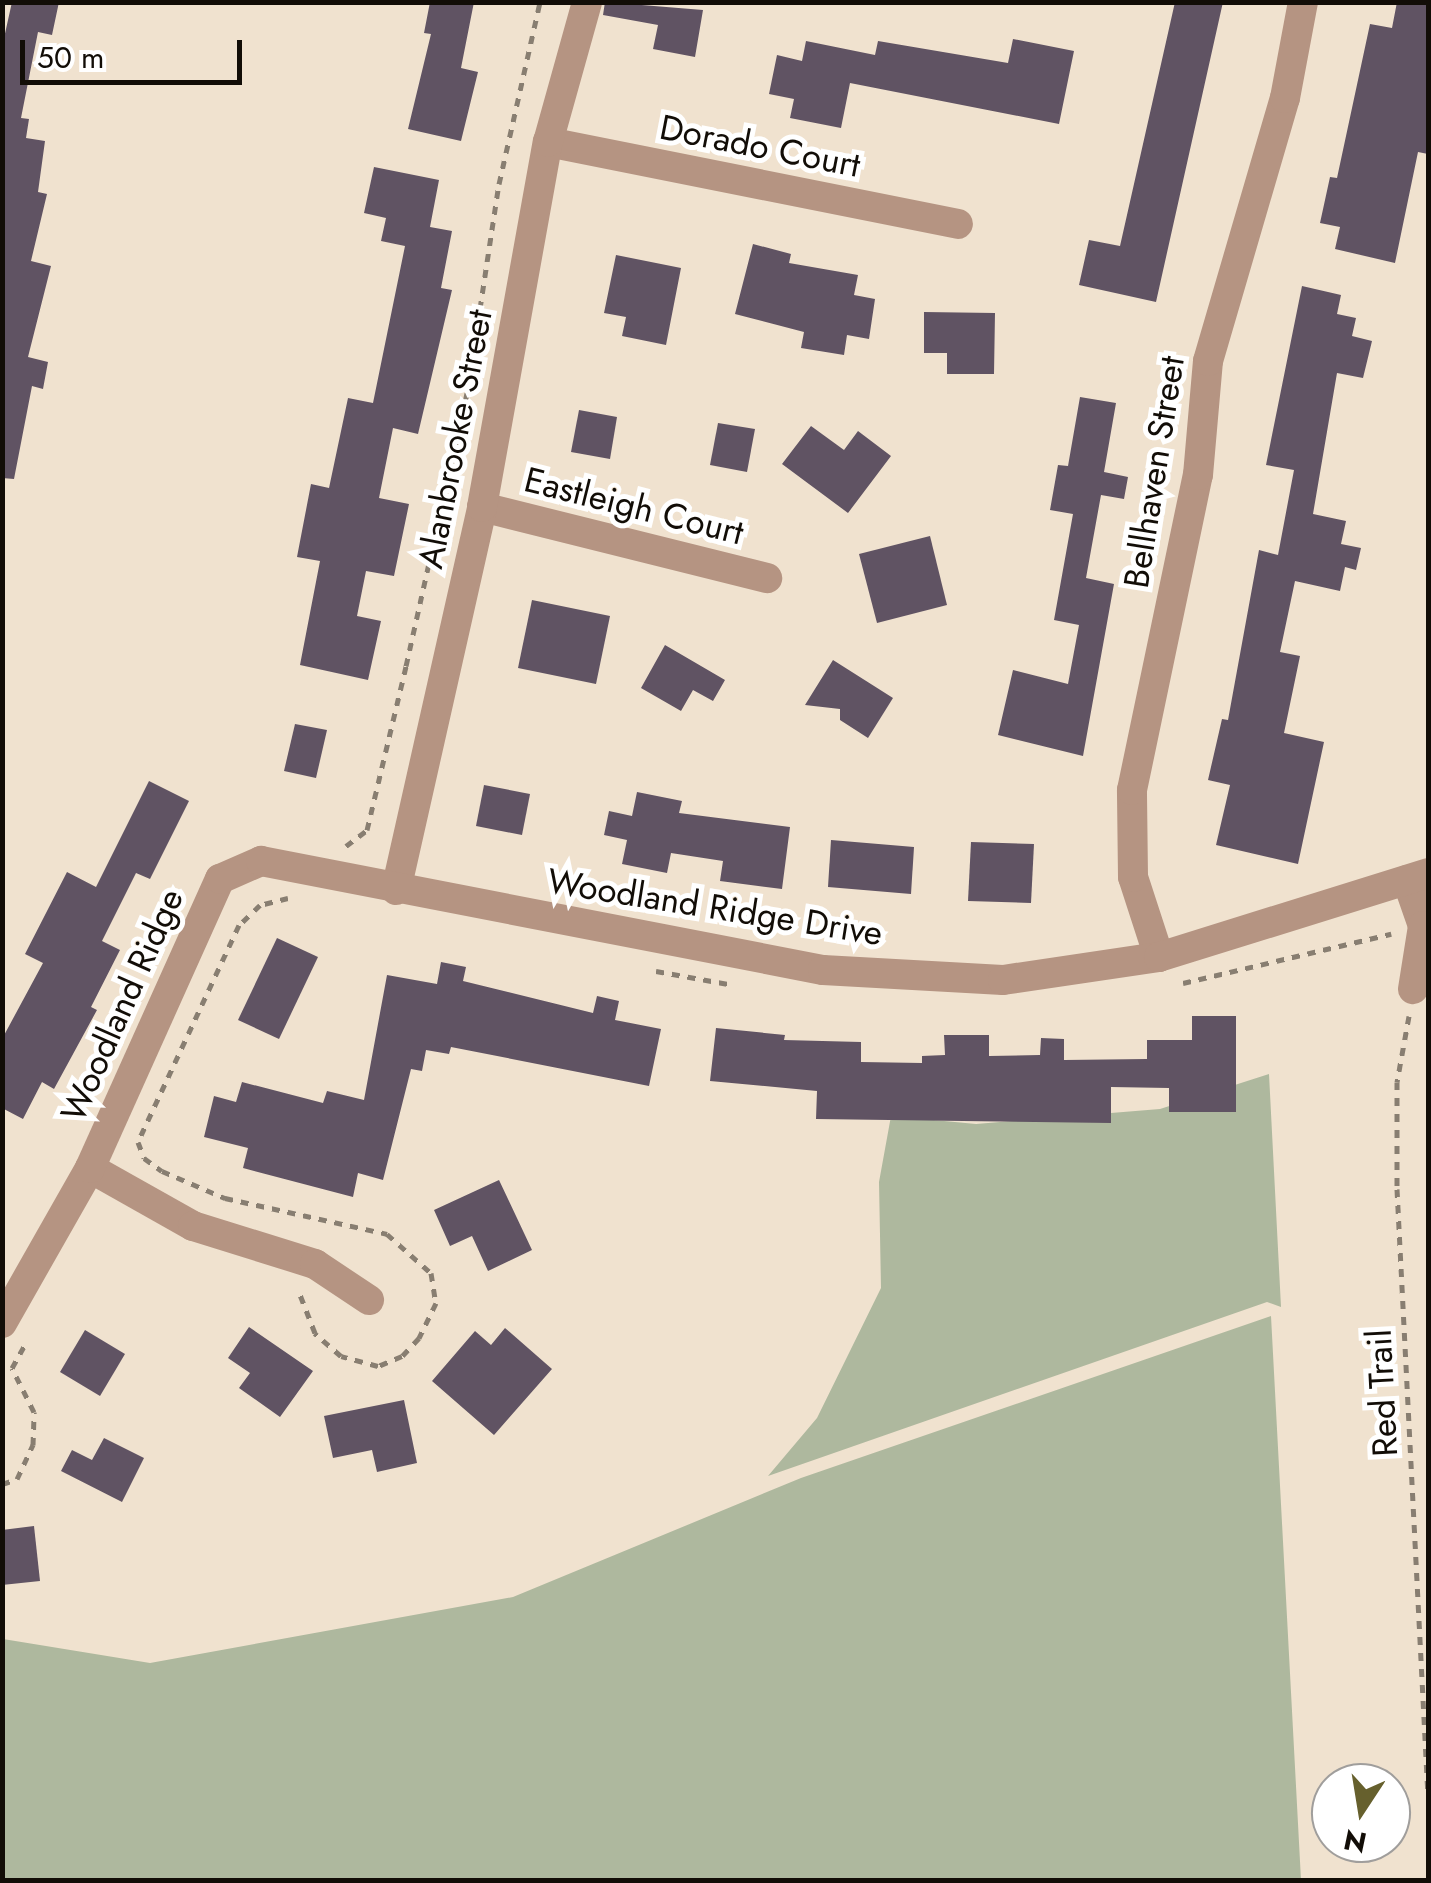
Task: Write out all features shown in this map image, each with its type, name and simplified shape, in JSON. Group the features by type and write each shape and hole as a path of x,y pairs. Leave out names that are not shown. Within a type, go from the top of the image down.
{"street":[{"name":"Alanbrooke Street","path":"396,890 482,506 548,142 587,2"},
{"name":"Bellhaven Street","path":"1165,971 1133,877 1132,790 1198,475 1208,361 1285,98 1303,2"},
{"name":"Dorado Court","path":"548,142 958,224"},
{"name":"Eastleigh Court","path":"482,506 767,578"},
{"name":"Woodland Ridge","path":"16,1329 220,879 262,861 396,890"},
{"name":"Woodland Ridge Drive","path":"396,890 823,970 1004,980 1165,971 1418,876"},
{"path":"1413,989 1423,926 1418,876"},
{"path":"90,1168 192,1226 315,1264 369,1300"}],"path":[{"path":"331,842 346,846 367,830 468,388 499,184 540,2"},
{"path":"296,1289 306,1300 315,1333 341,1356 378,1366 402,1356 419,1338 436,1303 432,1273 387,1234 225,1198 162,1171 144,1158 138,1142 239,925 260,905 302,898"},
{"path":"1165,971 1423,926"},
{"path":"640,968 743,986"},
{"name":"Red Trail","path":"1413,989 1398,1082 1396,1189 1428,1796"},
{"path":"2,1484 17,1478 33,1445 34,1412 12,1368 16,1329"}],"green space":[{"path":"1269,1074 1281,1307 1267,1302 768,1476 817,1418 881,1288 879,1182 891,1116 976,1124 1160,1109"},
{"path":"1271,1316 1301,1880 3,1880 3,1639 150,1663 513,1597 801,1478"}],"building":[{"path":"12,2 59,2 52,35 38,32 21,118 29,119 26,138 45,141 38,192 47,194 31,261 51,266 28,357 48,362 43,389 32,386 14,479 2,478 2,47"},
{"path":"430,2 474,2 461,68 478,72 461,141 408,129 431,34 424,33"},
{"path":"605,2 703,10 695,57 653,49 658,25 603,15"},
{"path":"1175,2 1223,2 1156,302 1079,285 1089,240 1120,246"},
{"path":"1397,2 1428,2 1428,154 1418,152 1395,263 1335,249 1340,227 1320,223 1330,177 1337,178 1370,24 1392,28"},
{"path":"1013,39 1074,51 1059,124 850,83 841,128 790,118 794,99 769,94 777,55 802,61 806,41 875,55 878,41 1008,63"},
{"path":"374,167 439,180 430,227 452,231 441,288 452,290 418,434 393,428 379,498 409,504 394,576 366,571 357,616 381,621 368,680 300,665 320,561 297,557 311,484 329,488 348,398 373,403 405,246 381,241 386,218 364,213"},
{"path":"753,244 791,254 789,263 858,275 854,295 875,299 869,339 847,335 844,355 801,348 804,332 735,314"},
{"path":"616,255 681,268 666,345 622,336 626,317 604,313"},
{"path":"1302,286 1341,295 1337,314 1356,318 1352,336 1372,341 1363,378 1337,373 1313,514 1346,521 1341,544 1361,548 1356,570 1345,567 1340,591 1295,581 1280,652 1300,656 1284,733 1324,742 1298,864 1216,845 1230,785 1208,780 1222,719 1228,720 1259,550 1278,555 1294,470 1266,465"},
{"path":"924,312 995,313 994,374 947,374 947,353 924,353"},
{"path":"1080,397 1116,403 1104,472 1128,477 1124,499 1101,495 1086,578 1114,584 1083,756 998,735 1013,670 1068,684 1079,625 1054,620 1073,514 1050,510 1058,465 1068,466"},
{"path":"579,410 617,417 610,459 571,452"},
{"path":"718,423 755,429 747,472 710,465"},
{"path":"811,426 844,450 858,431 891,456 848,513 782,464"},
{"path":"930,536 947,605 877,623 859,554"},
{"path":"532,600 610,616 596,684 518,668"},
{"path":"665,645 725,680 713,701 693,690 681,711 641,688"},
{"path":"833,660 893,698 868,738 840,720 840,709 805,705"},
{"path":"295,724 327,730 316,778 284,771"},
{"path":"149,781 189,801 150,879 136,873 102,941 120,950 91,1007 97,1010 54,1089 42,1082 23,1119 2,1108 2,1039 43,963 25,954 67,872 96,887"},
{"path":"484,785 530,794 522,835 476,826"},
{"path":"637,792 682,801 679,813 790,827 782,889 720,881 723,861 671,853 667,873 622,864 627,840 604,835 609,811 632,816"},
{"path":"831,840 914,847 911,894 828,887"},
{"path":"971,842 1034,844 1031,903 968,901"},
{"path":"277,938 318,957 279,1039 238,1020"},
{"path":"441,962 466,967 463,981 593,1013 597,996 619,1001 615,1020 661,1029 649,1086 451,1047 449,1054 426,1050 422,1071 411,1069 383,1180 358,1173 353,1197 243,1168 248,1148 204,1137 214,1096 236,1102 242,1082 323,1103 327,1091 364,1100 387,975 437,984"},
{"path":"1192,1016 1236,1016 1236,1112 1169,1112 1169,1088 1111,1087 1111,1123 816,1119 817,1091 710,1081 716,1028 785,1035 784,1040 861,1042 861,1062 922,1063 922,1056 945,1055 944,1035 989,1035 989,1056 1040,1055 1041,1038 1064,1039 1064,1060 1147,1059 1147,1040 1192,1040"},
{"path":"499,1180 532,1250 488,1271 472,1236 450,1246 434,1210"},
{"path":"249,1327 313,1371 280,1417 239,1388 250,1373 228,1358"},
{"path":"505,1328 552,1369 494,1435 432,1381 475,1331 491,1345"},
{"path":"85,1330 125,1354 100,1396 60,1372"},
{"path":"404,1400 417,1463 377,1472 372,1450 333,1458 324,1416"},
{"path":"104,1438 144,1458 122,1502 61,1471 72,1450 92,1460"},
{"path":"34,1526 40,1581 2,1585 2,1530"}]}
